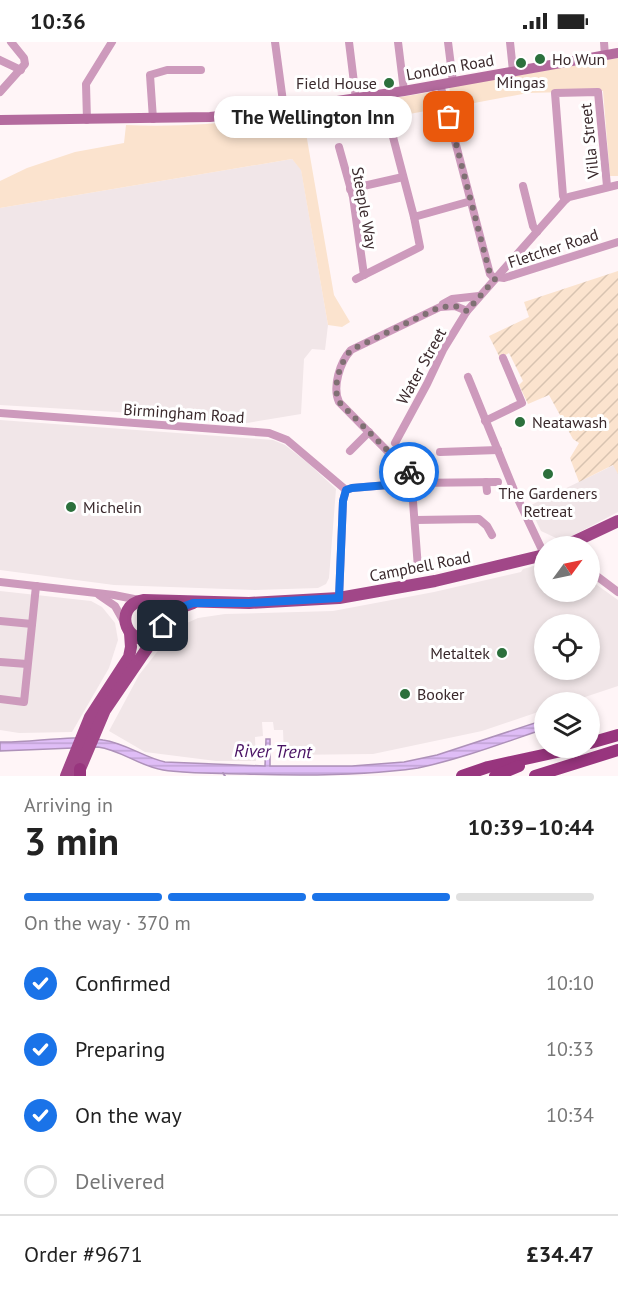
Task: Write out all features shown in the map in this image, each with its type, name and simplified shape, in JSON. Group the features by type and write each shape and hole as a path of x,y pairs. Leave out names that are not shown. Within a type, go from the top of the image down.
{"highway":[{"path":"600,740 618,735"},
{"path":"600,754 618,750"},
{"path":"462,776 488,767 534,756"},
{"path":"495,776 544,758"},
{"path":"535,776 588,758"},
{"path":"556,776 591,758"}],"main road":[{"name":"London Road","path":"0,120 210,117 285,109 404,91 618,53"},
{"path":"585,536 618,520"},
{"name":"Campbell Road","path":"145,601 249,603 339,598 435,581 534,556"},
{"path":"76,771 101,698 129,657 131,647 125,617 127,611 134,603 145,601 161,610 163,616 160,630 147,639 140,639 128,629"},
{"path":"88,734 160,630 182,607 193,603"}],"street":[{"path":"0,92 26,64 11,42"},
{"path":"87,120 86,84 112,42"},
{"path":"275,42 285,109"},
{"path":"349,42 356,99"},
{"path":"398,42 404,91"},
{"path":"448,42 453,82"},
{"path":"510,42 513,71"},
{"path":"604,42 605,56"},
{"path":"0,60 21,70"},
{"path":"153,119 150,75 167,70 201,70"},
{"path":"440,84 490,274 496,278"},
{"name":"Villa Street","path":"565,200 555,93 598,92 607,186"},
{"path":"393,137 414,217 471,201"},
{"name":"Steeple Way","path":"339,147 350,189 360,277 420,247 414,217"},
{"path":"350,189 403,177"},
{"path":"565,200 607,186 618,185"},
{"path":"523,186 533,226 537,232"},
{"name":"Water Street","path":"395,443 443,350 467,311 565,200"},
{"name":"Fletcher Road","path":"496,278 504,278 618,242"},
{"path":"418,568 416,520 412,483 408,471 337,398 338,379 344,359 351,350 452,299 479,296"},
{"path":"440,307 455,306 467,311"},
{"path":"485,421 522,403 503,358"},
{"path":"468,377 516,495 535,536"},
{"name":"Birmingham Road","path":"0,413 269,433 286,440 346,490"},
{"path":"350,450 369,432"},
{"path":"440,452 498,450"},
{"path":"486,482 487,492"},
{"path":"339,598 343,501 346,490 412,483 498,482"},
{"path":"416,520 479,519 487,525 492,535"},
{"path":"600,578 618,592"},
{"path":"609,585 618,580"},
{"name":"Campbell Road","path":"0,582 114,595 145,601"},
{"path":"0,699 24,702 36,586"},
{"name":"Campbell Road","path":"94,593 115,606 128,629"},
{"path":"0,621 32,624"},
{"path":"0,662 27,664"}],"shaded area":[{"path":"618,58 618,176 610,176 603,91 528,93 453,107 449,87"},
{"path":"437,91 442,108 306,133 334,295 350,322 342,327 328,325 301,170 292,159 0,208 0,181 27,168 75,152 124,143 126,125 165,126 243,121"},
{"path":"292,159 301,169 328,325 325,350 312,349 304,359 301,414 241,424 117,412 0,405 0,208"},
{"path":"618,271 618,474 613,465 579,482 570,458 579,443 573,439 549,395 528,404 519,385 523,381 509,353 500,358 489,336 529,317 524,302"},
{"path":"0,420 273,440 285,445 336,489 329,578 326,584 318,588 255,590 114,585 0,570"},
{"path":"614,465 618,474 618,512 572,536 552,536 541,531 529,506"},
{"path":"534,566 534,602 600,602 600,587 618,600 618,686 600,692 534,692 534,713 482,731 373,754 284,755 283,730 274,730 273,722 262,722 263,736 255,737 256,761 216,761 145,752 109,731 139,675 164,643 176,628 198,618 225,614 333,611 434,592 521,572 523,569"},
{"path":"0,591 91,601 102,607 115,623 118,640 109,668 72,732 19,733 0,730"},
{"path":"534,723 534,732 450,760 418,768 354,774 288,775 173,771 154,768 114,751 98,747 0,751 0,742 91,738 119,744 165,762 265,766 266,739 270,739 270,766 352,766 404,762 437,755"}],"way so far":[{"path":"409,472 339,402 337,398 338,379 344,359 351,350 440,307 455,306 467,311 495,279 490,274 449,117"}],"place":[{"name":"Ho Wun","path":"540,59"},
{"name":"Mingas","path":"521,63"},
{"name":"Field House","path":"389,83"},
{"name":"The Wellington Inn","path":"449,117"},
{"name":"Neatawash","path":"520,422"},
{"name":"The Gardeners Retreat","path":"548,474"},
{"name":"Michelin","path":"71,507"},
{"name":"Metaltek","path":"502,653"},
{"name":"Booker","path":"405,694"}],"route":[{"path":"163,626 182,607 193,603 249,603 339,598 343,501 346,490 412,483 409,472"}],"water label":[{"name":"River Trent","path":"273,751"}]}
